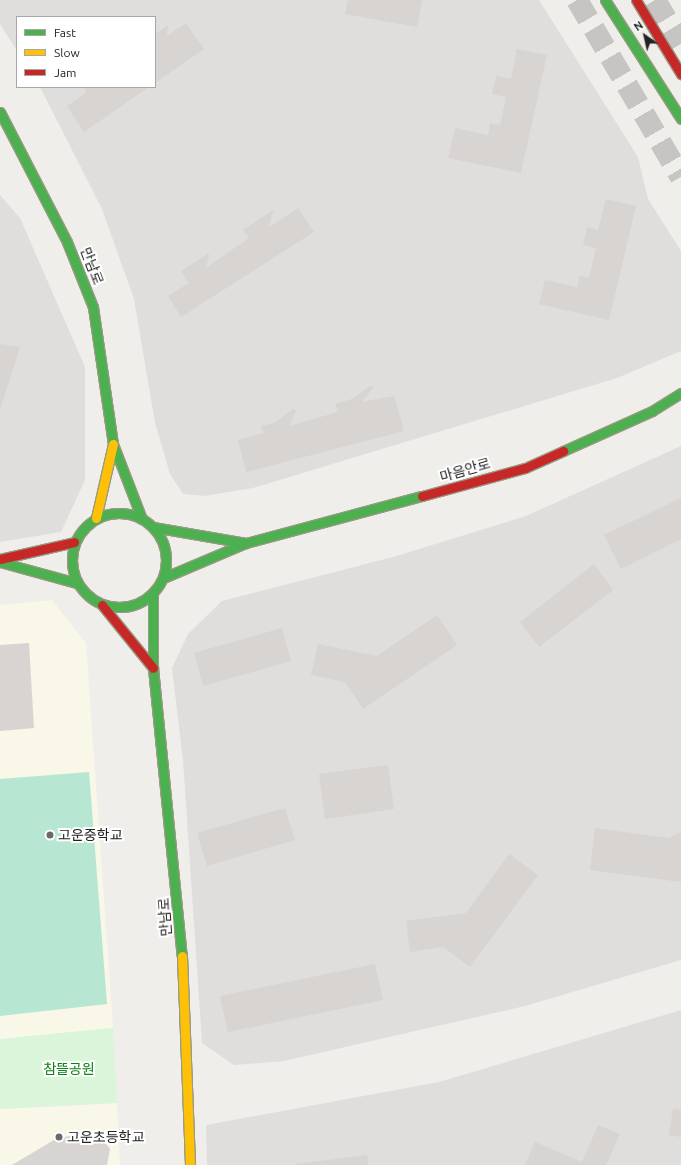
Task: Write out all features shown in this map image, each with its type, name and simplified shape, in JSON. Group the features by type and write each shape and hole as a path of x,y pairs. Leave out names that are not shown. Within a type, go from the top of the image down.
{"street":[{"path":"605,0 681,119"},
{"path":"636,0 681,74"},
{"name":"만남로","path":"0,112 67,242 93,307 112,444"},
{"name":"마음안로","path":"163,578 246,543 525,468 652,411 681,393"},
{"path":"96,518 112,444"},
{"path":"112,444 142,519"},
{"path":"0,560 74,542 96,518 111,513 142,519 153,527 163,542 166,560 163,578 153,593 138,604 120,608 102,605 88,597 77,583 71,563 74,542"},
{"path":"153,527 246,543"},
{"path":"0,560 77,583"},
{"name":"만남로","path":"153,593 153,668 180,913 190,1165"},
{"path":"102,605 153,668"}],"shaded area":[{"path":"0,0 539,0 638,157 648,199 681,251 681,351 617,378 253,488 205,496 183,494 170,474 155,423 134,299 102,209 41,88 156,88 156,16 16,16 16,49 0,24"},
{"path":"0,195 20,218 85,367 85,480 61,532 0,542"},
{"path":"681,446 681,960 525,1006 284,1061 234,1065 202,1043 183,761 172,668 188,634 222,601 393,557 526,516"},
{"name":"고운중학교","path":"52,600 86,643 113,1028 0,1039 0,605"},
{"path":"681,1010 681,1165 207,1165 206,1125 439,1082"},
{"name":"고운초등학교","path":"117,1103 120,1165 0,1165 0,1109"}],"green space":[{"path":"89,772 107,1004 0,1016 0,779"},
{"name":"참뜰공원","path":"113,1028 117,1103 0,1109 0,1039"}],"building":[{"path":"348,0 422,0 417,27 345,14"},
{"path":"186,23 204,49 156,82 156,33 168,25 167,36"},
{"path":"517,49 547,55 521,173 448,158 455,128 488,135 490,123 500,125 506,97 492,94 496,76 511,79"},
{"path":"85,88 148,88 84,132 67,106 87,92"},
{"path":"606,199 636,206 609,320 539,304 545,280 577,287 580,275 589,278 596,248 583,245 587,227 598,230"},
{"path":"298,208 314,232 181,317 168,296 189,283 181,271 209,253 206,268 249,238 243,230 274,209 268,228"},
{"path":"0,344 20,347 0,410"},
{"path":"370,386 374,387 362,402 394,396 404,431 246,472 238,440 263,433 261,426 274,423 293,409 296,410 289,426 338,412 335,404 352,399"},
{"path":"681,498 681,539 621,569 604,535"},
{"path":"594,564 613,590 539,647 520,622"},
{"path":"437,615 457,645 363,709 345,682 311,675 318,644 377,656"},
{"path":"282,628 291,661 203,686 194,653"},
{"path":"29,643 34,728 0,731 0,645"},
{"path":"388,765 394,809 325,819 319,774"},
{"path":"285,808 295,840 207,866 197,833"},
{"path":"595,828 668,838 681,832 681,882 590,870"},
{"path":"509,854 538,875 470,967 443,947 410,952 406,921 466,913"},
{"path":"375,964 383,1000 228,1032 220,996"},
{"path":"673,1108 681,1110 681,1137 669,1135"},
{"path":"598,1125 620,1134 606,1165 525,1165 535,1142 582,1162"},
{"name":"고운초등학교","path":"84,1132 100,1136 110,1149 107,1165 12,1165 54,1140"},
{"path":"367,1155 368,1165 296,1165 296,1164"}],"tunnel":[{"path":"577,0 681,177"},
{"path":"655,0 681,44"}],"traffic: fast":[{"path":"605,0 681,119"},
{"path":"0,112 67,242 93,307 113,444 142,519"},
{"path":"563,451 652,411 681,393"},
{"path":"163,578 246,543 422,496"},
{"path":"119,513 137,517 152,527 162,542 166,560 162,578 152,593 137,603 119,607 101,603 86,593 76,578 72,560 76,542 86,527 101,517 119,513"},
{"path":"153,527 246,543"},
{"path":"0,562 77,583"},
{"path":"153,593 153,668 182,956"}],"traffic: slow":[{"path":"96,518 113,444"},
{"path":"182,956 190,1165"}],"traffic: jam":[{"path":"636,0 681,74"},
{"path":"422,496 525,468 563,451"},
{"path":"0,559 74,542"},
{"path":"102,605 153,668"}],"place":[{"name":"고운중학교","path":"50,835"},
{"name":"고운초등학교","path":"59,1137"}]}
